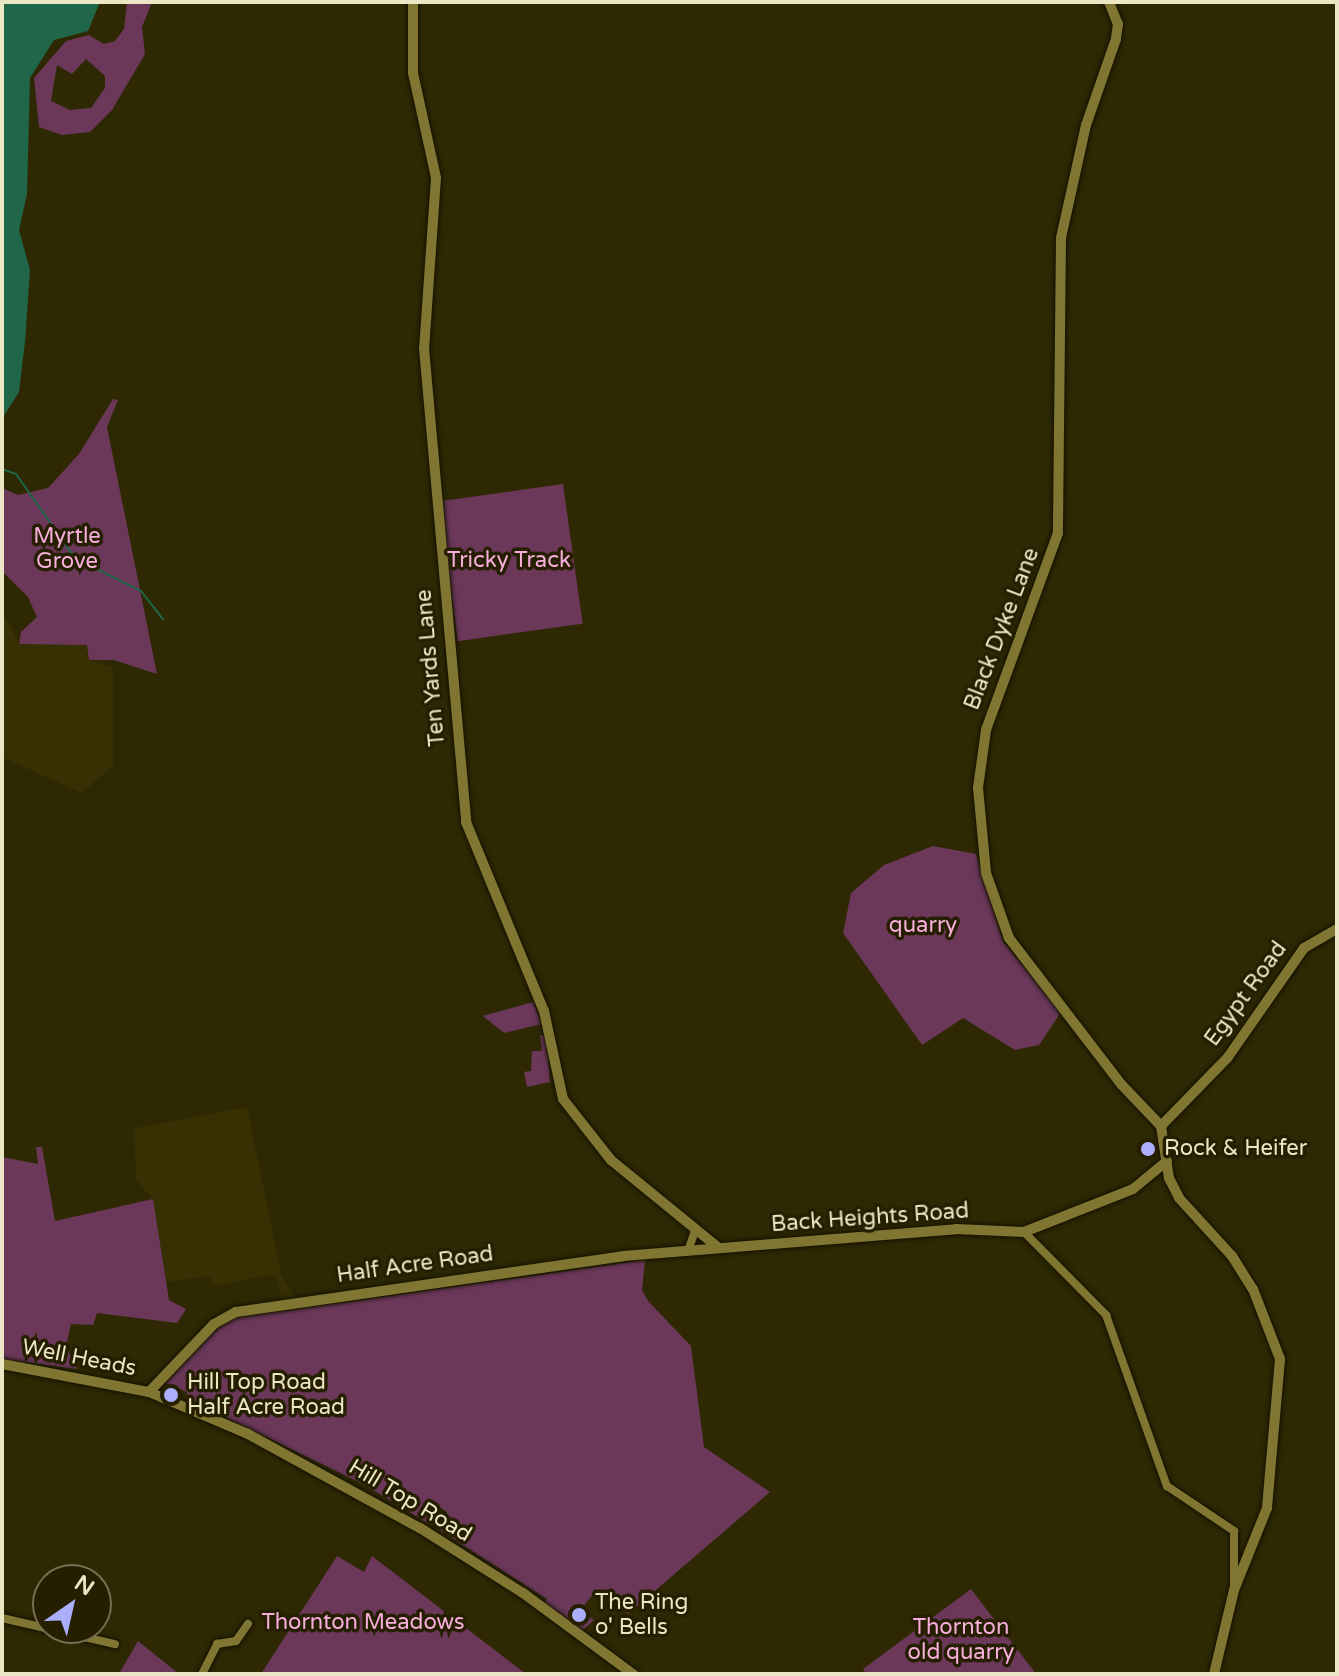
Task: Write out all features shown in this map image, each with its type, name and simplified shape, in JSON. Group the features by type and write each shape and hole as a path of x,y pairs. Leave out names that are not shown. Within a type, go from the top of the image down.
{"street":[{"name":"Ten Yards Lane","path":"413,2 413,73 436,178 424,348 466,822 544,1011 563,1099 611,1160 719,1248"},
{"name":"Black Dyke Lane","path":"1109,2 1118,24 1116,39 1086,125 1061,238 1058,533 986,730 978,788 986,873 1009,938 1121,1084 1161,1126"},
{"name":"Egypt Road","path":"1161,1126 1228,1057 1304,948 1337,929"},
{"path":"1161,1126 1167,1161 1179,1198 1232,1256 1253,1289 1280,1359 1267,1508 1234,1590 1214,1674"},
{"path":"1167,1161 1133,1189 1024,1232 1106,1315 1167,1486 1234,1531 1234,1590"},
{"name":"Back Heights Road","path":"719,1248 956,1229 1024,1232"},
{"path":"688,1251 695,1231"},
{"name":"Half Acre Road","path":"149,1392 214,1324 236,1312 473,1276 719,1248"},
{"name":"Well Heads","path":"2,1364 149,1392"},
{"name":"Hill Top Road","path":"149,1392 248,1434 420,1528 523,1593 633,1674"},
{"path":"2,1618 115,1644"},
{"path":"202,1674 217,1644 236,1641 248,1624"}],"shaded area":[{"path":"2,2 100,2 88,31 54,40 30,78 27,194 19,230 30,270 25,342 19,392 2,419"},
{"path":"2,611 19,643 88,645 89,660 113,667 113,765 82,793 2,757"},
{"path":"247,1107 281,1274 296,1300 282,1302 276,1274 213,1286 209,1276 166,1282 153,1199 136,1180 134,1128"}],"green space":[{"path":"127,2 152,2 142,27 145,54 112,110 90,132 62,135 39,127 34,78 66,41 89,35 104,44 115,41 124,29","holes":["86,59 105,76 105,88 91,108 70,110 51,101 57,65 72,74"]},
{"name":"Myrtle Grove","path":"113,399 118,400 107,427 157,674 114,660 89,660 87,645 19,644 21,632 37,617 28,597 2,571 2,488 18,495 48,488 79,454"},
{"name":"Tricky Track","path":"563,484 583,624 458,641 438,502"},
{"name":"quarry","path":"933,846 976,854 1003,942 1061,1012 1039,1045 1015,1050 963,1018 922,1045 843,933 851,893 884,865"},
{"path":"533,1002 542,1024 504,1033 483,1016"},
{"path":"540,1035 546,1035 550,1082 527,1087 524,1072 531,1071 532,1051 542,1051"},
{"path":"36,1147 42,1147 55,1221 153,1199 169,1300 186,1309 177,1323 97,1313 93,1325 71,1324 66,1347 77,1369 2,1359 2,1157 38,1164"},
{"path":"645,1260 642,1290 648,1301 691,1346 704,1447 770,1492 628,1614 596,1590 581,1610 594,1620 582,1631 544,1603 547,1599 438,1529 447,1512 440,1507 429,1524 363,1484 188,1399 187,1392 166,1383 216,1330 235,1318"},
{"name":"Thornton Meadows","path":"337,1556 364,1572 372,1556 526,1674 261,1674"},
{"name":"Thornton old quarry","path":"971,1589 1036,1674 866,1674 863,1669"},
{"path":"138,1641 179,1674 119,1674"}],"waterway":[{"path":"2,469 16,474 75,558 141,591 163,619"}],"place":[{"name":"Rock & Heifer","path":"1148,1149"},
{"name":"Hill Top Road Half Acre Road","path":"171,1395"},
{"name":"The Ring o' Bells","path":"579,1615"}]}
